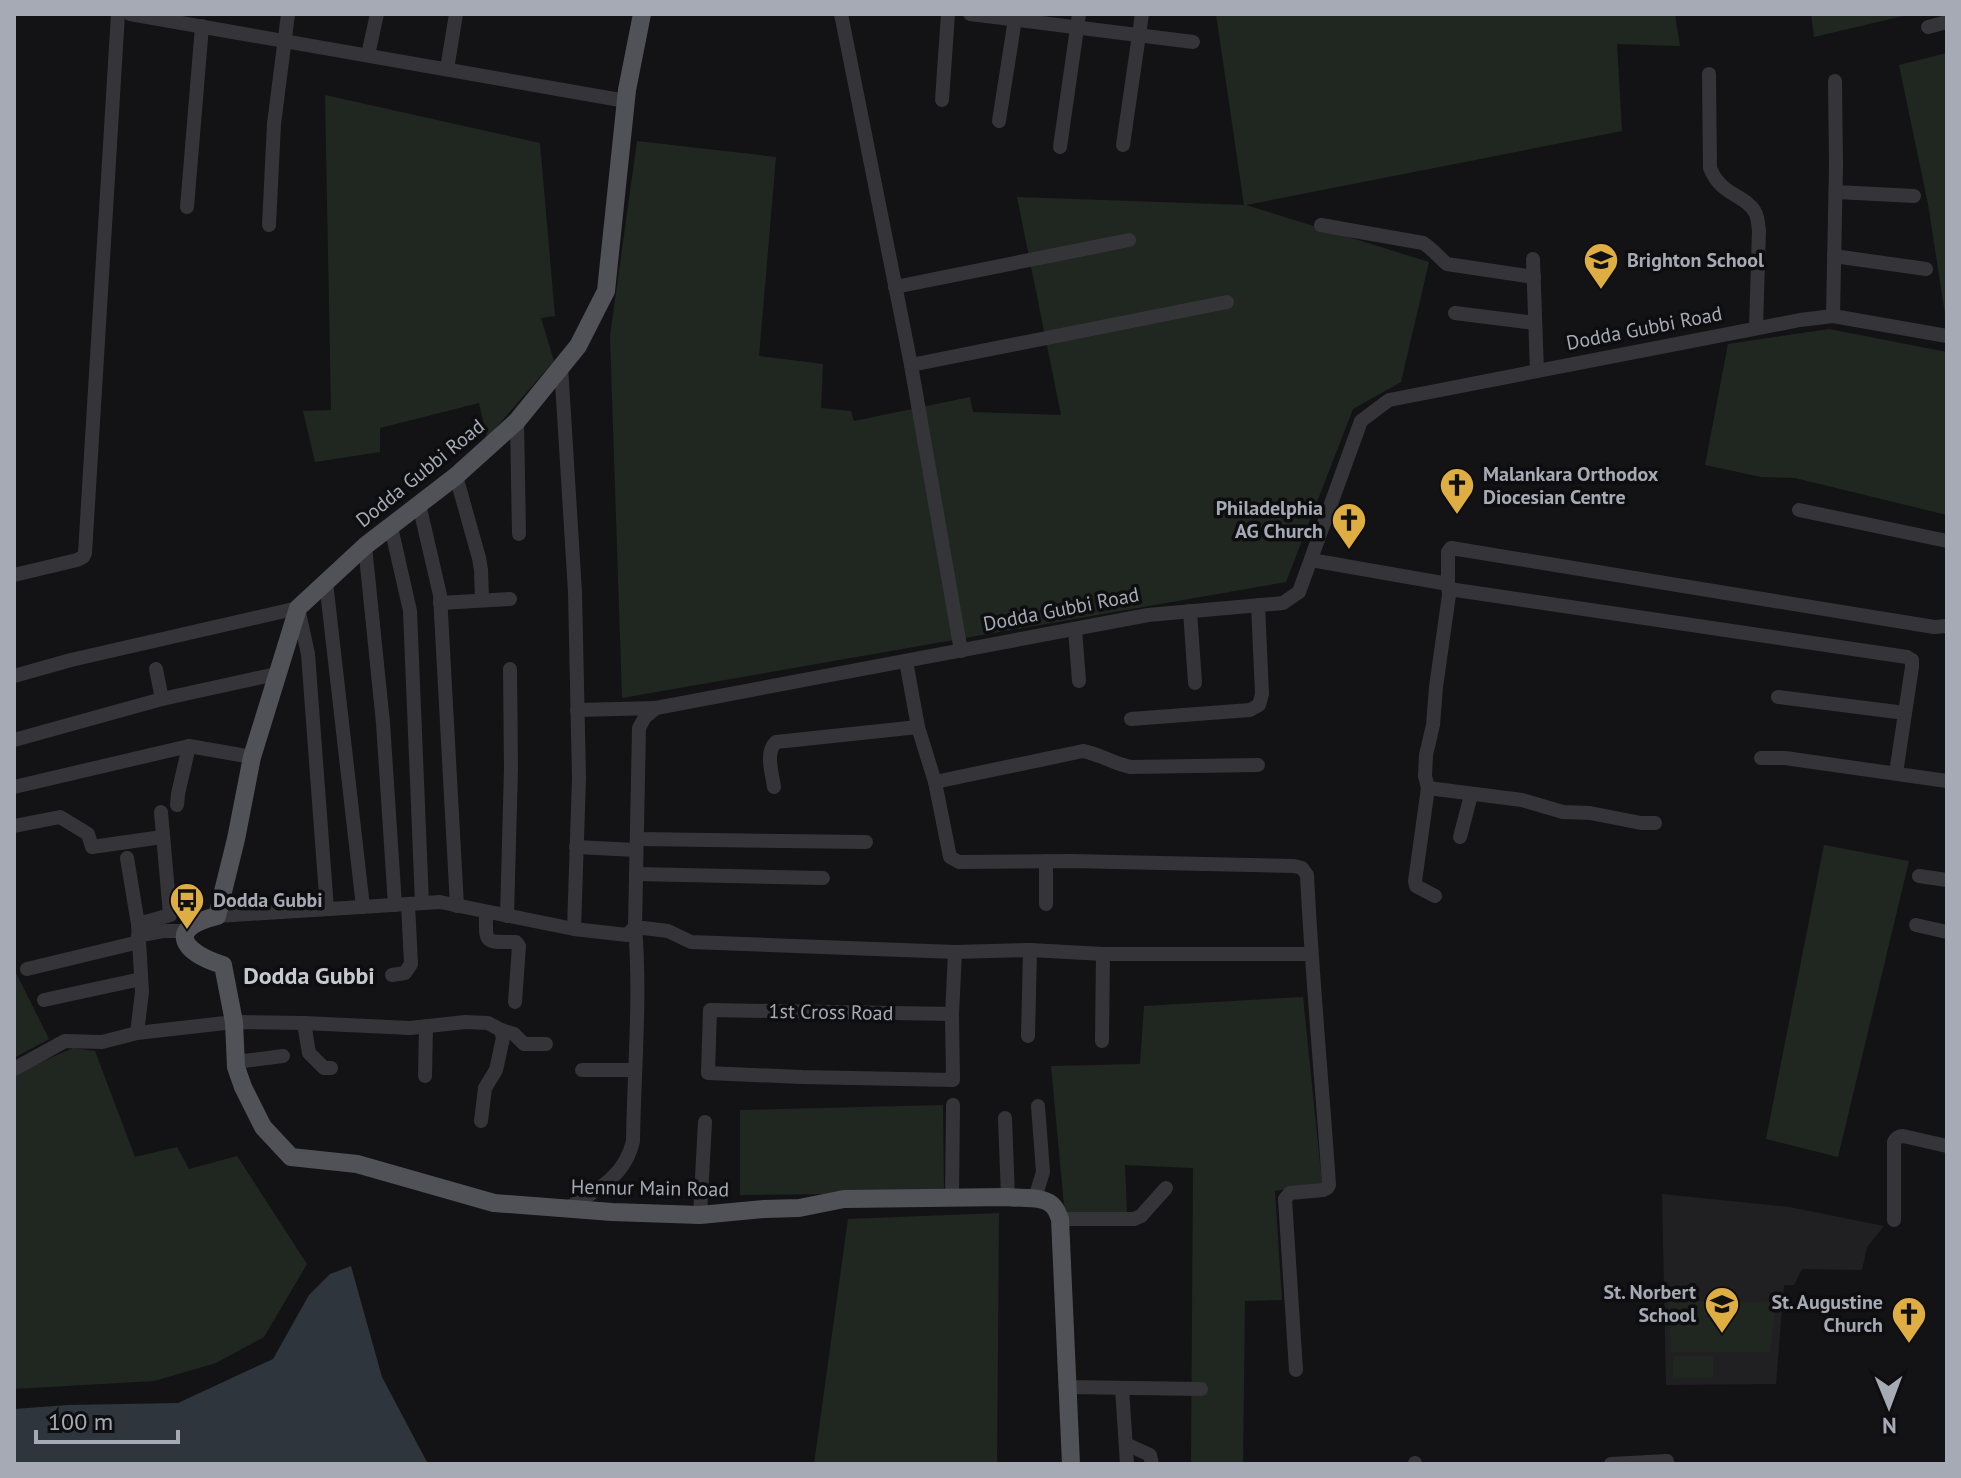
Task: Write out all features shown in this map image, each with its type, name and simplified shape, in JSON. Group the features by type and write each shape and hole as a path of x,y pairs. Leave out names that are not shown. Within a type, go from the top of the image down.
{"main road":[{"name":"Dodda Gubbi Road","path":"217,916 252,757 298,608 365,546 456,476 517,421 578,346 606,291 626,101 642,14"},
{"path":"187,931 193,924 217,916"},
{"name":"Hennur Main Road","path":"187,931 186,945 192,951 223,965 234,1022 236,1062 243,1087 263,1127 291,1157 357,1164 494,1203 566,1209 700,1215 799,1208 844,1199 1035,1198"},
{"path":"1035,1198 1055,1207 1060,1219 1071,1464"}],"street":[{"path":"14,575 77,560 85,553 118,14"},
{"path":"130,14 213,23 284,40 626,101"},
{"path":"269,225 274,124 288,14"},
{"path":"368,55 377,14"},
{"path":"447,69 456,14"},
{"path":"841,14 911,365 961,651"},
{"path":"942,100 948,14"},
{"path":"970,14 1015,19 1078,20 1140,35 1193,42"},
{"path":"1123,145 1142,14"},
{"path":"999,121 1015,19"},
{"path":"1060,147 1078,20"},
{"path":"1928,27 1947,22"},
{"path":"187,207 213,23"},
{"path":"1709,74 1710,168 1714,179 1753,208 1757,216 1756,328"},
{"path":"1833,316 1835,81"},
{"path":"1836,192 1914,196"},
{"path":"1321,225 1423,243 1447,264 1534,277"},
{"path":"895,287 1129,240"},
{"path":"1834,256 1926,269"},
{"path":"1533,259 1537,371"},
{"path":"911,365 1227,302"},
{"path":"1455,313 1535,323"},
{"name":"Dodda Gubbi Road","path":"577,710 656,708 1148,615 1283,603 1299,592 1361,421 1389,400 1756,328 1833,316 1947,336"},
{"path":"561,366 575,592 579,778 574,929"},
{"path":"517,421 519,534"},
{"path":"456,476 479,558 482,600"},
{"path":"419,504 440,603 457,906"},
{"path":"1799,510 1947,541"},
{"path":"391,527 410,611 408,904 411,964 405,973 392,975"},
{"path":"365,546 383,723 408,904"},
{"path":"1435,896 1416,886 1415,881 1428,788 1426,755 1433,725 1448,586 1448,552 1451,548 1934,627 1947,626"},
{"path":"1311,560 1448,586 1907,657 1912,660 1912,667 1896,773"},
{"path":"326,582 363,907"},
{"path":"440,603 510,599"},
{"path":"1131,719 1250,710 1259,705 1262,694 1258,605"},
{"path":"14,676 298,608 308,654 327,909"},
{"path":"1190,611 1195,683"},
{"path":"1075,629 1079,681"},
{"path":"906,661 918,727 935,782 950,857 954,860 1294,866 1302,868 1307,875 1329,1185 1323,1190 1290,1193 1285,1199 1296,1370"},
{"path":"156,669 162,699"},
{"path":"507,916 510,669"},
{"path":"14,740 162,699 276,674"},
{"path":"1778,697 1905,713"},
{"path":"566,1209 597,1190 625,1165 633,1141 639,728 645,717 656,708"},
{"path":"774,787 770,753 776,742 918,727"},
{"path":"14,787 189,746 252,757"},
{"path":"177,805 189,746"},
{"path":"935,782 1083,751 1131,767 1258,765"},
{"path":"1761,758 1785,758 1947,781"},
{"path":"1428,788 1522,800 1563,812 1655,823"},
{"path":"1460,837 1471,795"},
{"path":"161,812 170,915 172,922 187,931"},
{"path":"14,826 60,817 88,834 92,847 162,837"},
{"path":"576,847 866,842"},
{"path":"127,858 138,934 142,992 137,1033"},
{"path":"1046,861 1046,904"},
{"path":"636,874 823,878"},
{"path":"1919,876 1947,880"},
{"path":"217,916 440,902 617,935 627,935 635,927"},
{"path":"486,912 488,940 516,942 519,946 515,1002"},
{"path":"138,934 170,915"},
{"path":"1916,925 1947,932"},
{"path":"635,927 668,931 691,942 955,952 1030,950 1103,954 1311,954"},
{"path":"27,969 138,934 187,931"},
{"path":"1028,1036 1030,950"},
{"path":"952,1014 955,952"},
{"path":"1102,1041 1103,954"},
{"path":"44,1000 141,979"},
{"name":"1st Cross Road","path":"710,1010 952,1014 953,1080 708,1073 710,1010"},
{"path":"14,1069 65,1041 102,1042 137,1033 234,1022 410,1028 465,1022 488,1023 514,1034 524,1044 546,1044"},
{"path":"304,1023 309,1053 324,1068 331,1068"},
{"path":"425,1076 426,1026"},
{"path":"481,1121 485,1088 496,1070 503,1038 501,1030"},
{"path":"236,1062 283,1056"},
{"path":"582,1070 634,1070"},
{"path":"952,1198 953,1105"},
{"path":"1035,1198 1043,1172 1038,1106"},
{"path":"1005,1118 1008,1197"},
{"path":"700,1215 705,1122"},
{"path":"1894,1220 1896,1138 1903,1136 1947,1146"},
{"path":"1060,1219 1134,1219 1141,1216 1166,1188"},
{"path":"1067,1387 1201,1389"},
{"path":"1122,1388 1127,1464"},
{"path":"1126,1444 1150,1455 1152,1464"},
{"path":"1611,1464 1667,1461 1667,1464"}],"shaded area":[{"path":"1216,14 1675,14 1680,46 1617,44 1622,131 1246,205 1429,262 1401,382 1353,409 1286,582 622,698 610,336 637,141 776,157 759,356 823,364 821,408 851,411 854,421 970,397 973,412 1061,415 1017,197 1244,205"},
{"path":"1811,14 1912,14 1814,37"},
{"path":"1947,53 1947,327 1928,204 1899,65"},
{"path":"325,95 540,143 555,316 541,318 554,361 487,438 479,403 380,428 380,452 315,462 303,411 331,410"},
{"path":"1829,329 1947,352 1947,515 1795,478 1761,477 1705,465 1728,344"},
{"path":"1824,845 1909,861 1838,1157 1766,1139"},
{"path":"14,969 49,1039 14,1058"},
{"path":"1303,997 1322,1183 1275,1191 1282,1300 1245,1301 1243,1464 1191,1464 1193,1168 1125,1165 1127,1215 1065,1216 1051,1066 1140,1064 1144,1006"},
{"path":"73,1048 95,1051 135,1157 177,1147 189,1169 237,1156 307,1264 264,1337 216,1363 154,1381 14,1389 14,1074"},
{"path":"943,1105 944,1193 740,1195 740,1110"},
{"name":"St. Norbert School","path":"1662,1194 1790,1207 1884,1226 1867,1247 1862,1270 1802,1269 1794,1285 1784,1285 1776,1384 1666,1385"},
{"path":"999,1213 997,1464 814,1464 848,1219"},
{"path":"351,1266 382,1377 428,1464 14,1464 14,1409 178,1403 273,1359 309,1295 330,1274"},
{"path":"1668,1301 1776,1302 1770,1352 1671,1352"},
{"path":"1673,1356 1713,1356 1713,1378 1673,1378"}],"place":[{"name":"Brighton School","path":"1601,291"},
{"name":"Malankara Orthodox Diocesian Centre","path":"1457,516"},
{"name":"Philadelphia AG Church","path":"1349,551"},
{"name":"Dodda Gubbi","path":"187,931"},
{"name":"St. Norbert School","path":"1722,1335"},
{"name":"St. Augustine Church","path":"1909,1345"}],"district":[{"name":"Dodda Gubbi","path":"309,976"}]}
